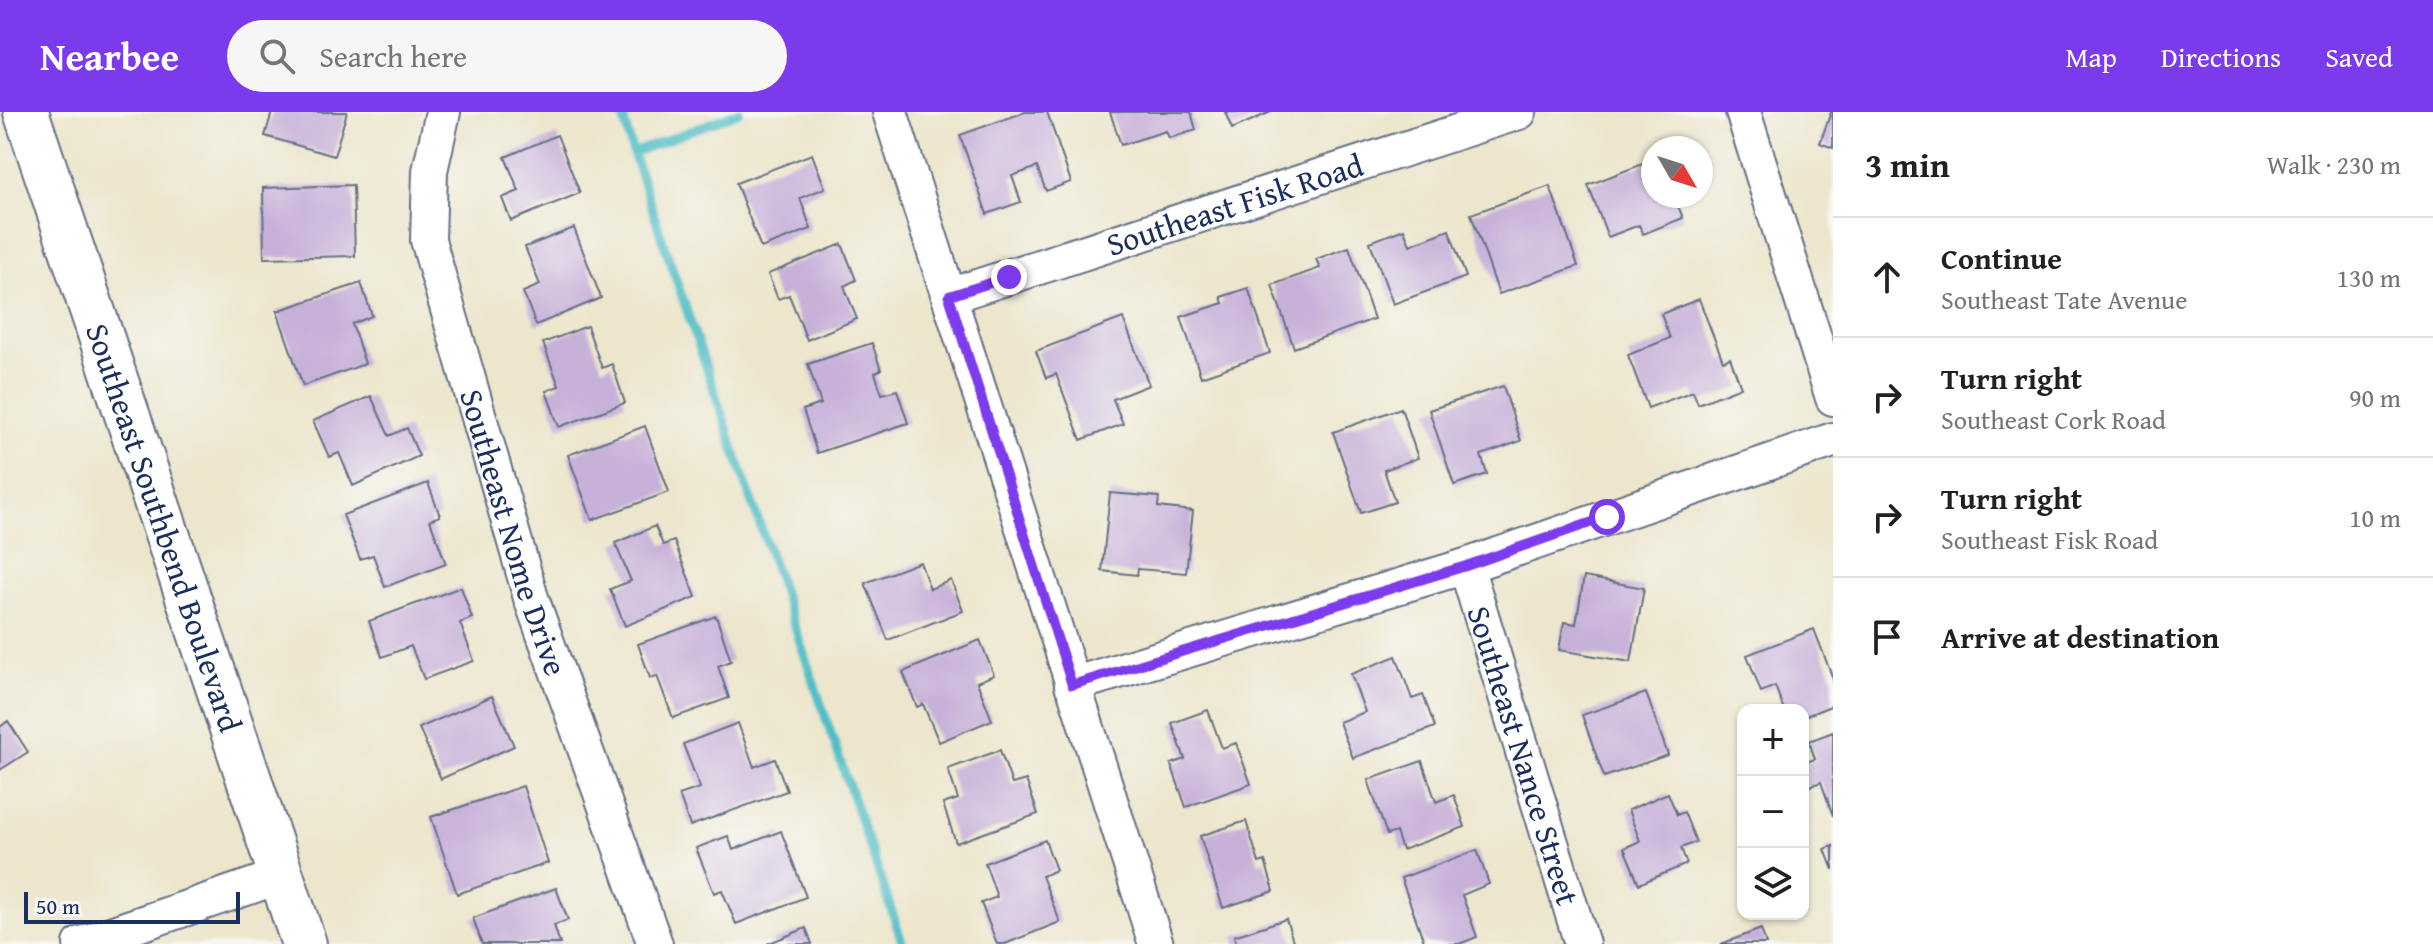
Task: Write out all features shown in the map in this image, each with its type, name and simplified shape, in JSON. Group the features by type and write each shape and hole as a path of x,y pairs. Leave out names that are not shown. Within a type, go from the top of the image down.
{"street":[{"name":"Southeast Southbend Boulevard","path":"26,112 304,944"},
{"name":"Southeast Nome Drive","path":"443,112 430,171 428,240 531,598 655,944"},
{"path":"890,112 1156,944"},
{"name":"Southeast Fisk Road","path":"949,296 1519,112"},
{"path":"1743,112 1833,398"},
{"path":"1072,685 1466,566 1833,440"},
{"name":"Southeast Nance Street","path":"1466,566 1582,944"},
{"path":"81,944 281,876"}],"building":[{"path":"272,112 347,112 334,156 265,136"},
{"path":"1025,112 1047,112 1071,182 1046,191 1037,167 1012,176 1021,202 987,214 960,135"},
{"path":"1110,112 1191,112 1196,130 1169,138 1166,131 1121,145"},
{"path":"1225,112 1271,112 1232,129"},
{"path":"1833,112 1833,148 1820,143"},
{"path":"557,135 580,193 511,221 502,198 519,191 505,157"},
{"path":"812,154 825,188 800,198 811,229 761,248 736,183"},
{"path":"1641,165 1641,208 1679,208 1683,218 1643,234 1639,225 1608,237 1588,185"},
{"path":"353,185 355,256 264,258 263,188"},
{"path":"1550,186 1578,266 1499,294 1471,214"},
{"path":"574,228 601,298 536,325 523,292 540,285 525,247"},
{"path":"1404,229 1410,245 1449,230 1466,277 1393,304 1370,242"},
{"path":"842,244 856,280 844,286 857,319 807,340 789,295 778,299 768,274"},
{"path":"1349,247 1374,319 1294,348 1272,285 1320,268 1316,259"},
{"path":"361,283 372,316 352,324 365,364 303,386 277,311"},
{"path":"1248,288 1270,353 1201,377 1181,317 1223,303 1221,297"},
{"path":"1699,299 1723,361 1730,358 1741,387 1698,404 1693,391 1648,408 1628,355 1670,338 1661,314"},
{"path":"1123,318 1149,385 1113,399 1123,424 1081,440 1056,374 1046,378 1036,351"},
{"path":"587,326 602,368 612,364 625,403 559,427 546,391 559,386 543,343"},
{"path":"872,343 881,370 875,373 882,394 897,390 908,423 817,453 803,410 821,404 808,364"},
{"path":"1503,386 1521,441 1481,455 1487,474 1454,485 1429,410"},
{"path":"371,396 389,436 407,428 419,456 353,486 339,453 329,457 313,421"},
{"path":"1401,408 1418,458 1384,470 1395,502 1361,513 1333,432"},
{"path":"645,426 669,492 592,520 568,455"},
{"path":"428,483 440,516 430,520 446,564 385,587 373,555 360,559 343,515"},
{"path":"1110,493 1159,497 1158,507 1193,511 1186,573 1138,569 1137,575 1102,571"},
{"path":"655,526 663,545 674,541 696,597 625,626 610,589 631,581 615,543"},
{"path":"920,562 930,589 951,580 963,611 888,640 865,583"},
{"path":"1584,577 1644,588 1631,662 1559,650 1564,622 1576,624"},
{"path":"461,587 472,618 460,623 474,661 424,679 411,646 382,657 369,621"},
{"path":"716,616 731,661 718,666 729,698 673,718 657,676 650,678 638,644"},
{"path":"1814,629 1833,679 1833,705 1809,715 1809,704 1782,704 1775,686 1761,692 1747,655"},
{"path":"980,640 994,675 977,682 992,720 939,742 923,704 917,707 903,672"},
{"path":"1396,656 1412,699 1423,695 1435,727 1353,758 1339,722 1365,712 1351,674"},
{"path":"1646,693 1668,755 1604,777 1582,715"},
{"path":"492,696 514,746 441,779 419,728"},
{"path":"1208,710 1222,748 1236,743 1251,784 1186,807 1171,764 1185,759 1172,723"},
{"path":"8,721 28,752 0,770 0,727"},
{"path":"738,723 754,767 775,759 787,791 690,826 679,795 700,788 683,744"},
{"path":"1833,732 1833,816 1821,782 1809,786 1809,761 1815,759 1809,741"},
{"path":"1000,750 1012,784 1026,780 1038,814 956,843 943,804 958,799 948,769"},
{"path":"1422,761 1436,802 1454,795 1465,827 1402,850 1396,832 1387,835 1368,780"},
{"path":"523,786 548,863 457,894 431,817"},
{"path":"1668,793 1677,815 1684,812 1696,842 1681,848 1687,864 1639,884 1624,848 1640,841 1628,810"},
{"path":"1246,821 1259,863 1265,861 1274,891 1223,908 1200,836"},
{"path":"781,831 806,897 736,924 722,890 714,893 696,848 728,836 733,850"},
{"path":"1045,840 1056,870 1042,876 1060,922 1005,944 997,944 981,903 997,897 985,863"},
{"path":"1833,846 1833,870 1825,849"},
{"path":"1477,850 1489,884 1462,895 1477,937 1459,944 1425,944 1401,878"},
{"path":"556,888 568,920 554,925 560,944 482,944 473,918"},
{"path":"1286,919 1294,944 1236,944 1234,936"},
{"path":"806,928 812,944 767,944"},
{"path":"1761,929 1766,944 1721,944"}],"waterway":[{"path":"622,112 633,153 903,944"},
{"path":"633,153 739,112"}],"route":[{"path":"1009,277 949,296 1072,685 1466,566 1607,517"}]}
